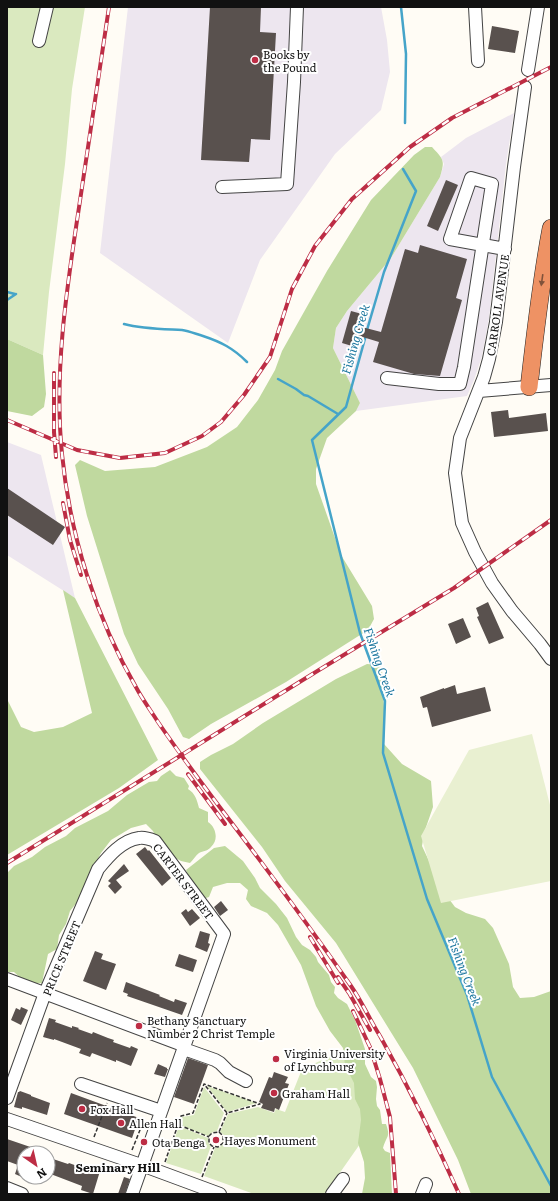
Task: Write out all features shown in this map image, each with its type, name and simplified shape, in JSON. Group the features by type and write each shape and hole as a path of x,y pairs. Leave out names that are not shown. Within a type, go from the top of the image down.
{"highway":[{"path":"529,387 537,316 551,228"}],"street":[{"path":"39,41 47,7"},
{"path":"222,187 287,184 294,82 297,7"},
{"path":"475,7 478,61"},
{"path":"528,70 538,7"},
{"name":"CARROLL AVENUE","path":"525,87 496,322 489,359 480,388 460,438 455,473 462,523 475,552 492,583 512,611 551,659"},
{"path":"460,384 464,367 483,245 492,184 471,178 450,239 483,245 505,249"},
{"path":"387,378 439,384 460,384 480,388 551,385"},
{"name":"CARTER STREET","path":"139,838 148,838 154,841 224,934 185,1047"},
{"name":"PRICE STREET","path":"7,1098 46,993 98,870 109,856 118,848 130,840 139,838"},
{"path":"7,979 185,1047 215,1060 229,1072 246,1081"},
{"path":"132,1194 185,1047"},
{"path":"81,1084 161,1111"},
{"path":"7,1119 142,1165 220,1194"},
{"path":"332,1194 343,1179"},
{"path":"7,1188 22,1194"}],"path":[{"path":"204,1084 260,1104 226,1113"},
{"path":"204,1084 226,1113"},
{"path":"164,1164 181,1116 193,1113 204,1084"},
{"path":"94,1137 107,1102"},
{"path":"219,1132 226,1113"},
{"path":"132,1150 144,1120"},
{"path":"178,1125 209,1137"},
{"path":"214,1147 209,1143 209,1137 212,1133 219,1132"},
{"path":"214,1147 218,1147 223,1143 223,1136 219,1132"},
{"path":"202,1178 214,1147"}],"shaded area":[{"path":"128,7 381,7 387,40 390,72 381,110 335,154 260,260 228,343 100,253"},
{"path":"514,113 506,164 489,319 482,356 467,396 356,411 360,403 333,348 336,328 347,311 391,258 440,177 444,164 441,157 466,138"},
{"path":"7,442 41,455 75,598 7,555"}],"green space":[{"path":"7,7 85,7 72,89 43,355 7,339"},
{"path":"425,147 432,147 442,160 443,167 440,177 391,258 347,311 336,328 333,348 360,403 356,411 327,438 316,469 316,484 341,555 372,606 374,619 368,630 286,682 211,724 189,739 183,737 168,709 138,664 124,634 87,516 75,465 80,460 105,471 155,467 207,447 237,427 258,400 275,370 282,351 327,271 371,200 414,155"},
{"path":"7,339 43,355 46,394 44,407 32,416 7,411"},
{"path":"63,590 75,598 158,760 119,788 7,855 7,699 21,727 34,732 63,727 92,713"},
{"path":"367,664 380,665 382,670 385,726 384,744 402,764 431,781 433,807 424,833 422,846 443,891 455,907 466,913 485,919 493,928 509,964 513,987 520,998 534,997 551,991 551,1194 471,1194 458,1160 413,1068 336,943 285,881 262,847 200,769 200,762 211,755 233,744 263,723 336,679"},
{"path":"532,734 551,809 551,881 441,903 421,836 469,750"},
{"path":"170,770 176,776 184,778 189,786 188,789 195,797 199,808 208,812 208,822 215,830 216,834 213,844 208,849 198,854 190,863 181,861 168,854 158,842 153,831 146,824 131,828 111,840 101,853 78,901 70,911 66,924 59,935 57,949 48,954 42,983 27,984 14,972 7,972 7,873 14,866 66,836 75,828 108,811 127,795 149,782 157,781 161,776"},
{"path":"225,846 243,861 260,888 287,918 296,937 302,945 310,950 329,975 331,982 335,987 334,993 338,998 347,1004 355,1020 365,1049 365,1064 371,1077 376,1081 376,1099 377,1106 380,1110 382,1124 386,1124 388,1135 383,1148 385,1151 390,1153 392,1194 362,1194 365,1178 364,1162 358,1143 361,1120 360,1109 355,1099 354,1083 345,1065 343,1048 330,1031 316,1006 301,965 278,925 267,913 251,906 246,899 248,890 240,883 227,883 213,887 209,897 203,899 190,879 186,870 214,848"},
{"path":"347,1049 367,1134 325,1194 254,1194 204,1176 215,1148 220,1147 225,1141 224,1135 220,1132 228,1114 258,1107 274,1113 276,1109 285,1112 302,1069"},
{"path":"207,1086 257,1103 227,1112"},
{"path":"204,1087 224,1113 217,1131 208,1136 180,1125 182,1117 194,1115"},
{"path":"179,1126 208,1138 208,1142 211,1146 201,1174 166,1163"}],"building":[{"path":"210,7 261,7 260,32 276,33 270,140 251,139 249,162 201,160"},
{"path":"492,26 519,31 515,53 488,49"},
{"path":"446,180 458,185 438,231 427,226"},
{"path":"420,245 467,259 456,298 462,300 440,376 414,374 373,362 379,342 356,335 352,346 342,343 351,311 362,314 358,326 381,332 405,249 418,253"},
{"path":"508,410 509,418 546,413 548,431 494,437 491,412"},
{"path":"7,488 65,527 53,545 7,515"},
{"path":"488,602 504,638 489,644 477,617 479,616 476,608"},
{"path":"463,618 471,637 456,644 448,624"},
{"path":"455,685 457,694 485,687 491,711 432,727 427,707 423,708 420,697"},
{"path":"145,847 171,878 162,886 136,854"},
{"path":"124,864 129,871 116,880 122,887 115,894 108,886 111,883 108,881"},
{"path":"221,901 228,910 220,916 214,907"},
{"path":"186,909 188,912 192,909 200,918 190,926 181,913"},
{"path":"200,931 210,934 208,943 210,944 207,952 195,947"},
{"path":"95,951 103,954 101,959 116,964 106,990 83,981"},
{"path":"179,954 197,960 193,972 175,966"},
{"path":"126,982 174,1002 175,999 187,1003 182,1015 127,996 128,994 123,992"},
{"path":"21,1007 28,1010 21,1025 11,1020 16,1008 20,1010"},
{"path":"49,1018 56,1020 55,1022 72,1028 72,1026 79,1028 78,1029 92,1034 93,1032 114,1040 113,1042 138,1049 131,1066 92,1053 90,1057 79,1053 81,1049 54,1039 43,1037"},
{"path":"188,1058 208,1065 194,1104 174,1097"},
{"path":"158,1064 168,1069 165,1077 154,1074"},
{"name":"Graham Hall","path":"274,1072 288,1077 285,1083 289,1084 279,1110 275,1108 274,1112 261,1108 263,1104 259,1102 269,1077 272,1078"},
{"path":"20,1091 50,1103 47,1115 22,1107 22,1109 14,1107 18,1092"},
{"path":"71,1093 139,1118 132,1138 64,1114"},
{"path":"7,1139 25,1145 16,1145 16,1164 7,1161"},
{"path":"56,1160 88,1170 88,1168 100,1171 93,1194 81,1190 82,1186 56,1176"},
{"path":"124,1177 130,1179 125,1194 118,1194"}],"waterway":[{"name":"Fishing Creek","path":"401,7 406,54 405,123"},
{"name":"Fishing Creek","path":"367,330 384,272 416,191 403,169"},
{"path":"7,292 15,294"},
{"path":"7,300 16,294"},
{"path":"124,324 145,328 182,330 190,332 221,343 237,353 247,362"},
{"name":"Fishing Creek","path":"366,335 346,407 312,440 360,633 385,701 383,753 427,899 467,995 492,1077 551,1186"},
{"path":"278,379 338,414"}],"railway":[{"path":"109,7 69,274 60,364 59,394 62,454 71,515 78,546 97,605 109,634 139,693 185,760 292,903 355,992 391,1056 431,1134 459,1194"},
{"path":"7,420 77,450 120,458 165,453 202,436 221,422 244,395 270,357 292,289 315,246 352,199 410,147 452,118 551,67"},
{"path":"54,373 54,432 56,457"},
{"path":"63,503 70,540 81,575"},
{"path":"7,863 454,588 551,520"},
{"path":"188,774 225,824"},
{"path":"310,937 338,983"},
{"path":"338,977 370,1030"},
{"path":"353,1011 370,1047 390,1117 396,1194"}],"place":[{"name":"Books by the Pound","path":"255,60"},
{"name":"Bethany Sanctuary Number 2 Christ Temple","path":"139,1026"},
{"name":"Virginia University of Lynchburg","path":"276,1059"},
{"name":"Graham Hall","path":"274,1093"},
{"name":"Fox Hall","path":"82,1109"},
{"name":"Allen Hall","path":"121,1123"},
{"name":"Hayes Monument","path":"216,1140"},
{"name":"Ota Benga","path":"144,1142"}],"district":[{"name":"Seminary Hill","path":"118,1167"}]}
